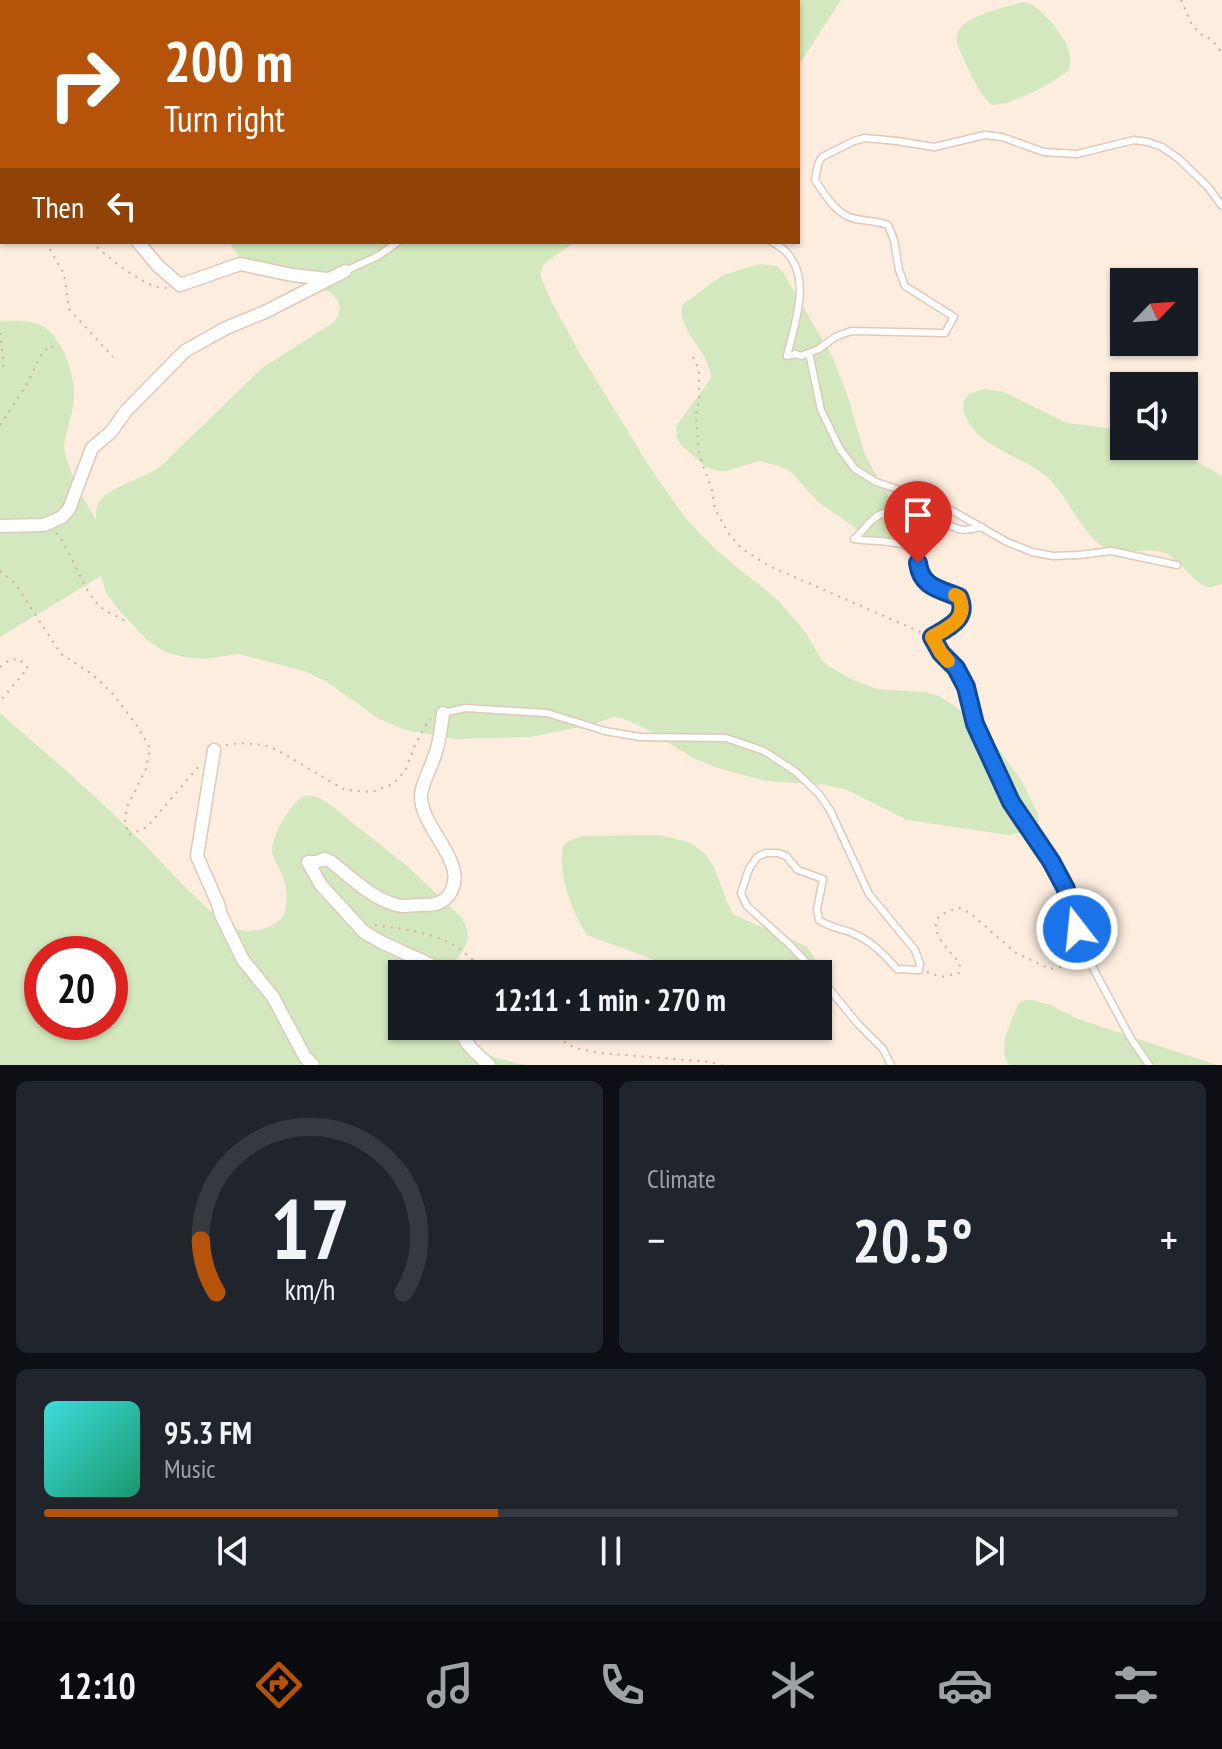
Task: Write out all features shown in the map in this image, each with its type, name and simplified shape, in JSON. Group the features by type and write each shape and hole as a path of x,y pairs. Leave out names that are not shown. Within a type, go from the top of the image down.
{"street":[{"path":"140,244 180,285 240,264 328,279"},
{"path":"0,526 48,523 62,517 69,509 92,448 111,432 126,411 185,351 345,271"},
{"path":"422,960 364,932 321,885 308,862 330,861 380,898 401,906 442,903 452,891 455,870 431,827 422,806 421,794 437,751 443,713"},
{"path":"214,750 197,856 243,960 273,997 305,1057 313,1065"},
{"path":"466,1040 489,1065"}],"lane":[{"path":"775,244 789,255 799,275 799,305 787,356 801,356 851,331 945,333 954,317 905,286 888,225 854,219 842,213 815,180 822,157 854,141 865,138 934,147 985,135 1002,137 1044,152 1077,154 1115,143 1134,140 1148,142 1179,159 1208,187 1222,206"},
{"path":"345,271 378,256 395,244"},
{"path":"809,353 821,410 840,449 855,469 876,482 937,502 1007,542 1032,552 1066,556 1111,551 1177,565"},
{"path":"982,527 958,529 912,511 888,511 873,519 854,539 905,544 912,551 919,573 927,584 959,597 963,605 962,615 932,637 941,653 956,668 966,687 975,724 1011,802 1066,889 1067,902 1087,957 1130,1037 1149,1065"},
{"path":"443,713 465,708 547,713 605,731 640,737 726,738 764,751 796,772 819,794 830,810 869,894 915,950 920,964 919,970 897,969 878,947 819,920 817,909 823,879 798,870 786,856 766,853 757,857 749,869 741,893 747,906 804,960"},
{"path":"832,992 883,1049 891,1065"}],"path":[{"path":"1181,0 1192,25 1213,41 1222,53"},
{"path":"47,244 64,274 69,309 113,357"},
{"path":"93,244 145,282 163,290 180,285"},
{"path":"0,333 4,364 0,371"},
{"path":"0,425 26,386 42,353 50,346 56,348"},
{"path":"693,357 699,370 696,414 699,454 712,490 715,509 729,534 741,548 767,565 932,637"},
{"path":"48,523 64,542 90,594 102,608 125,621"},
{"path":"0,571 15,583 61,654 92,674 113,694 150,748 146,769 127,807 125,821 129,835 147,827 214,750 229,744 265,745 345,790 372,792 393,784 405,771 428,721 443,713"},
{"path":"0,667 9,660 19,659 28,668 0,701"},
{"path":"919,970 941,977 959,973 960,963 937,935 936,923 940,915 959,908 970,913 1016,953 1050,969 1087,957"},
{"path":"354,921 421,933 455,946 473,960"},
{"path":"561,1040 575,1048 600,1053 722,1065"}],"green space":[{"path":"800,0 841,0 800,63"},
{"path":"1025,2 1043,13 1063,38 1070,60 1069,70 1032,92 992,105 972,77 957,44 957,34 963,25 975,18"},
{"path":"230,244 571,244 544,264 540,275 579,352 651,469 687,520 716,550 779,601 828,666 877,689 924,692 939,696 956,707 991,739 1021,780 1037,812 1039,820 1035,826 1009,835 907,820 847,790 827,785 766,781 718,768 695,759 622,718 613,717 530,737 455,739 406,730 379,719 327,682 304,671 239,654 203,659 165,652 147,640 118,609 106,593 101,576 0,637 0,321 39,324 51,332 62,348 70,367 74,394 65,453 76,483 96,520 97,506 107,494 160,467 262,368 333,323 340,307 330,292 265,274 246,265"},
{"path":"760,264 777,266 784,274 832,356 865,455 899,515 900,534 895,540 877,543 818,502 790,471 780,466 759,461 717,471 706,467 677,438 676,427 711,378 705,359 684,322 683,304 723,275"},
{"path":"985,389 1004,392 1067,423 1110,428 1110,460 1194,460 1222,476 1222,583 1213,587 1199,583 1162,552 1113,551 1099,544 1053,483 1028,464 981,437 973,428 963,406 970,394"},
{"path":"0,713 103,804 204,905 226,924 240,930 271,926 285,910 285,884 272,852 275,838 288,812 305,796 314,796 328,803 407,866 461,917 466,926 467,941 456,960 388,960 388,1040 463,1040 493,1057 526,1065 0,1065"},
{"path":"659,835 687,842 708,858 734,915 806,946 815,960 655,960 587,935 567,892 562,868 563,846 582,836"},
{"path":"1025,1000 1050,1005 1078,1019 1217,1065 1009,1065 1004,1050 1006,1034 1019,1003"}],"slow traffic":[{"path":"948,661 932,637 962,615 963,605 955,595"}],"route":[{"path":"918,563 919,573 927,584 959,597 963,605 962,615 956,622 932,637 941,653 956,668 966,687 975,724 1011,802 1066,889 1067,902 1077,929"}]}
